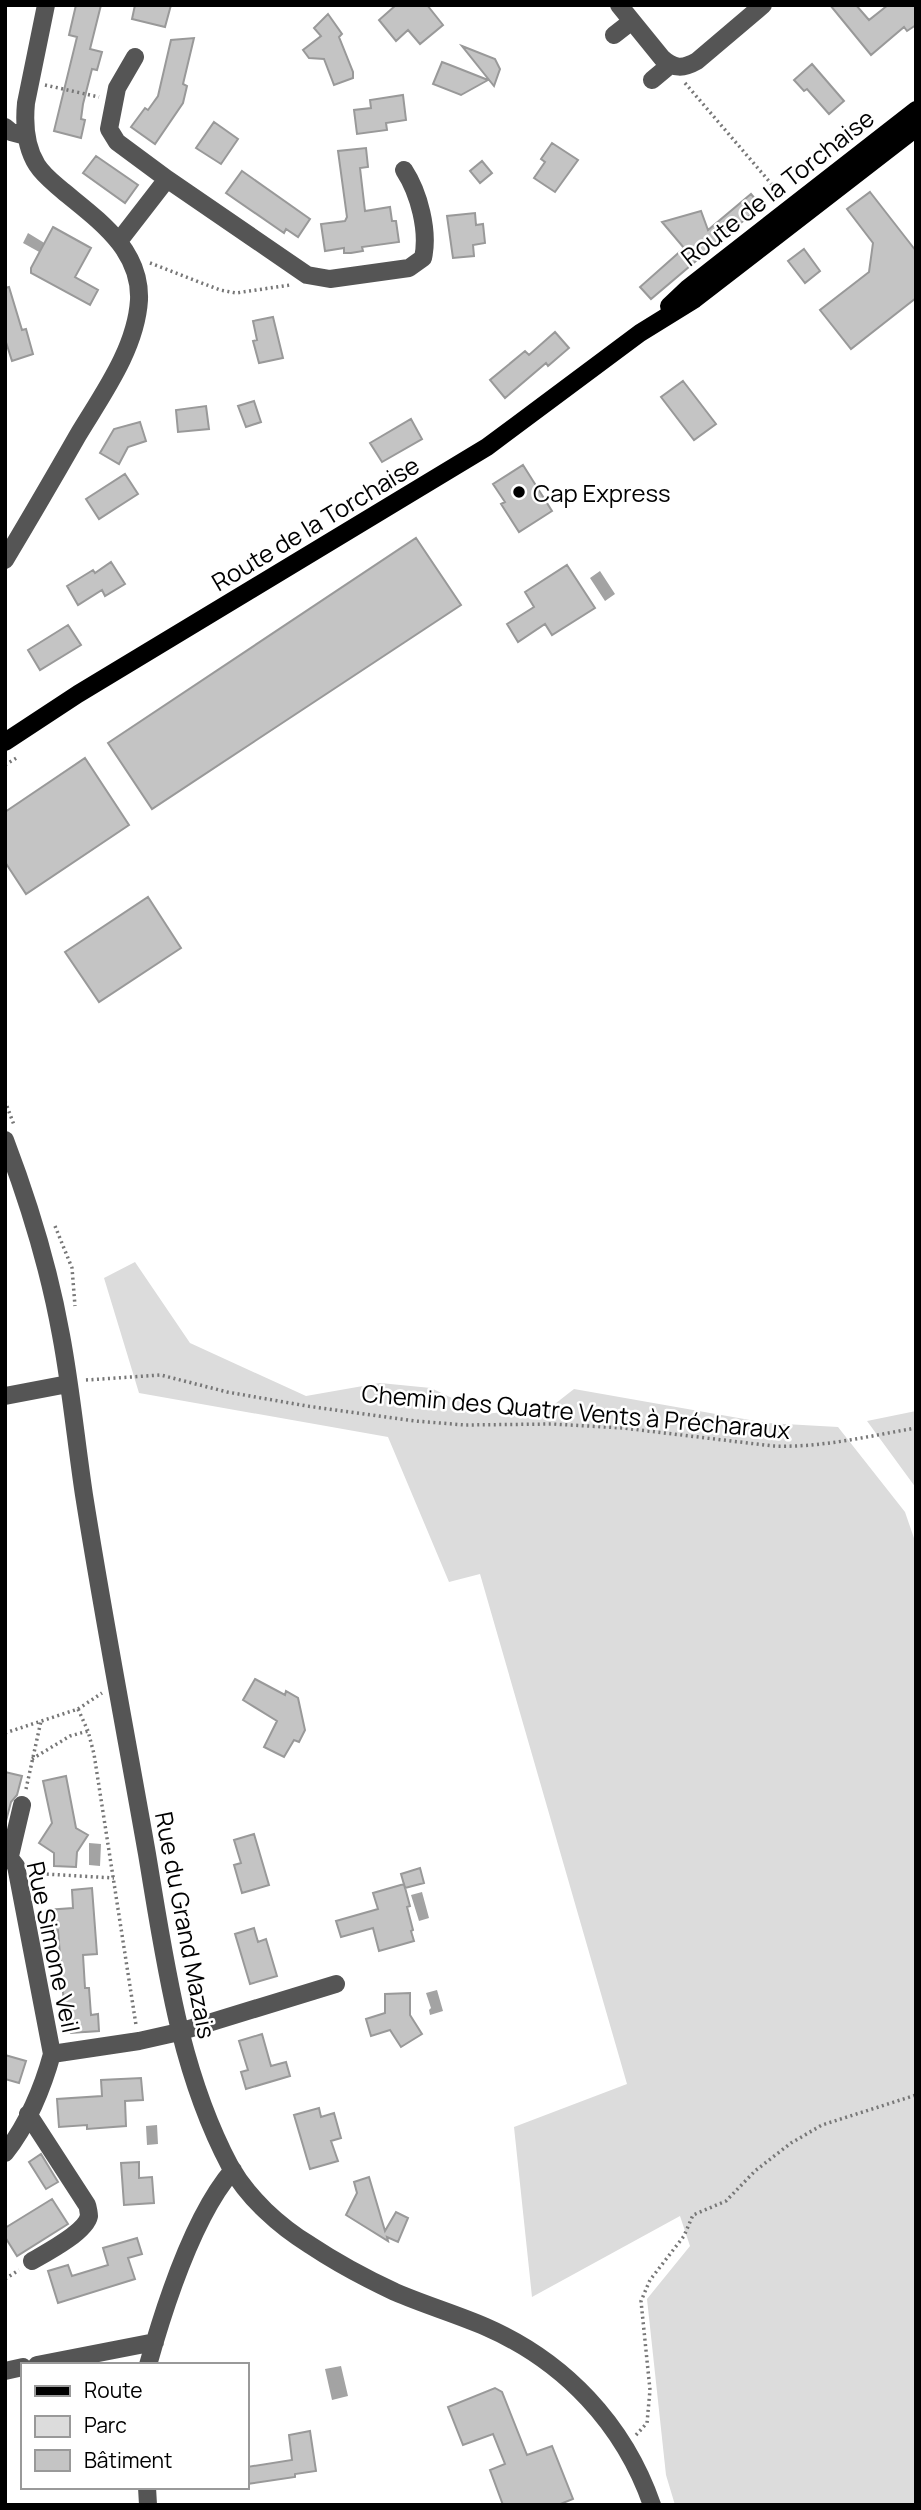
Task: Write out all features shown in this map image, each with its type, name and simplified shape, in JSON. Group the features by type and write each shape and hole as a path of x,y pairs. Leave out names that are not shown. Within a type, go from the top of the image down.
{"main road":[{"name":"Route de la Torchaise","path":"640,333 688,288 916,110"},
{"name":"Route de la Torchaise","path":"6,741 78,694 487,447 640,333 695,299 916,128"}],"street":[{"path":"5,559 116,370 130,338 139,299 136,279 123,248 108,229 47,177 31,154 25,119 46,5"},
{"path":"619,5 670,65 688,67 763,5"},
{"path":"614,35 632,21"},
{"path":"135,57 122,77 114,100 109,129 111,135 167,179 298,271 320,278 409,268 423,258 425,248 419,197 404,170"},
{"path":"652,80 670,65"},
{"path":"5,127 11,132 26,136"},
{"path":"123,248 167,179"},
{"name":"Rue du Grand Mazais","path":"11,1137 62,1336 116,1681 179,2032 190,2072 212,2129 233,2170 269,2214 296,2237 345,2268 398,2293 489,2328 538,2355 568,2378 594,2403 626,2446 652,2505"},
{"path":"5,1396 68,1384"},
{"path":"8,1854 22,1805"},
{"name":"Rue Simone Veil","path":"5,2153 16,2139 28,2114 52,2054 16,1866 8,1854"},
{"name":"Rue Simone Veil","path":"52,2054 179,2032 337,1984"},
{"path":"28,2114 88,2205 89,2216 75,2233 32,2261"},
{"path":"149,2363 163,2315 196,2232 212,2199 233,2170"},
{"path":"47,2363 155,2342"}],"path":[{"path":"670,65 779,193"},
{"path":"30,82 114,100"},
{"path":"123,248 220,290 236,293 320,278"},
{"path":"5,1101 11,1137"},
{"path":"51,1218 72,1268 76,1318"},
{"name":"Chemin des Quatre Vents à Précharaux","path":"68,1384 118,1377 161,1375 253,1396 415,1421 465,1425 552,1424 623,1428 773,1447 829,1444 916,1428"},
{"path":"5,1733 78,1709 116,1681"},
{"path":"78,1709 94,1754 139,2040"},
{"path":"22,1805 41,1721"},
{"path":"33,1759 70,1736 88,1731"},
{"path":"18,1880 45,1874 114,1878"},
{"path":"627,2427 634,2438 647,2423 650,2389 641,2301 650,2280 684,2236 693,2215 726,2201 755,2171 791,2143 822,2125 916,2095"}],"green space":[{"path":"135,1262 190,1343 306,1396 380,1383 431,1388 485,1414 551,1407 574,1389 767,1423 838,1427 905,1512 916,1544 916,2505 675,2505 666,2475 647,2299 690,2246 680,2216 532,2297 514,2127 627,2084 480,1574 449,1582 388,1437 139,1393 104,1278"},
{"path":"916,1411 916,1488 867,1421"}],"shaded area":[{"path":"28,233 46,244 41,253 23,243"},
{"path":"600,571 615,594 605,601 590,578"},
{"path":"89,1843 101,1844 100,1866 89,1865"},
{"path":"422,1892 429,1918 419,1921 411,1895"},
{"path":"437,1990 443,2011 430,2015 431,2008 426,1993"},
{"path":"157,2125 158,2144 147,2145 146,2126"},
{"path":"341,2366 348,2396 332,2400 325,2369"}],"building":[{"path":"76,5 101,5 90,49 102,52 97,70 92,69 83,104 81,119 85,120 81,138 54,131 77,37 69,35"},
{"path":"135,5 171,5 165,27 132,19"},
{"path":"396,5 427,5 443,25 420,44 408,30 396,41 379,20"},
{"path":"830,5 856,5 869,20 888,5 916,5 916,25 907,31 904,27 871,55"},
{"path":"328,14 342,34 339,37 353,72 353,78 334,85 324,59 309,58 303,50 321,36 314,28"},
{"path":"194,38 183,84 187,86 183,103 155,144 131,127 158,96 171,40"},
{"path":"462,46 495,59 500,69 494,86"},
{"path":"442,62 488,80 461,95 433,84"},
{"path":"812,64 844,101 829,114 807,89 804,91 794,80"},
{"path":"403,95 406,120 386,123 387,130 357,134 354,110 371,108 370,100"},
{"path":"214,122 238,139 221,164 196,148"},
{"path":"552,143 578,160 555,192 534,178 545,162 541,159"},
{"path":"366,148 368,167 360,168 365,211 390,207 392,221 396,221 399,242 362,247 363,251 351,253 344,253 344,248 325,251 321,224 345,221 347,217 338,151"},
{"path":"96,156 138,185 125,203 83,173"},
{"path":"482,161 492,173 480,183 470,171"},
{"path":"242,171 310,219 298,237 286,229 284,233 226,193"},
{"path":"870,192 916,251 916,298 851,349 820,310 869,272 873,243 847,209"},
{"path":"751,194 761,206 651,299 640,287 684,248 662,222 701,211 708,230"},
{"path":"475,213 476,225 483,224 485,243 473,245 474,256 453,258 447,216"},
{"path":"53,227 91,248 75,277 98,290 90,305 31,273 31,268"},
{"path":"804,249 820,271 805,283 788,261"},
{"path":"9,287 22,330 26,329 33,354 12,361 5,339 5,288"},
{"path":"273,317 283,358 259,363 253,341 257,340 253,321"},
{"path":"555,332 569,348 548,366 546,363 505,398 490,380 525,351 529,355"},
{"path":"683,381 716,424 694,440 661,397"},
{"path":"254,401 261,422 246,427 238,406"},
{"path":"206,406 209,429 178,432 176,410"},
{"path":"411,419 422,439 382,462 370,443"},
{"path":"140,422 146,441 128,447 119,464 100,453 114,429"},
{"name":"Cap Express","path":"523,465 552,511 519,532 501,504 505,502 493,484"},
{"path":"125,474 138,494 99,519 86,499"},
{"path":"416,538 461,605 152,809 108,743"},
{"path":"111,562 125,584 105,596 102,590 78,605 67,586"},
{"path":"567,565 595,608 552,635 545,624 518,642 507,624 534,607 525,592"},
{"path":"68,625 81,645 40,670 28,650"},
{"path":"85,758 129,825 26,894 5,862 5,812"},
{"path":"148,897 181,948 99,1002 65,952"},
{"path":"255,1679 285,1695 286,1691 298,1698 305,1730 299,1742 294,1740 284,1757 264,1747 277,1721 243,1700"},
{"path":"5,1772 22,1776 6,1821"},
{"path":"66,1776 76,1828 88,1835 77,1852 76,1867 54,1866 54,1853 39,1843 52,1823 43,1781"},
{"path":"254,1834 269,1885 242,1893 234,1865 241,1863 234,1840"},
{"path":"420,1868 424,1883 405,1888 401,1874"},
{"path":"404,1884 410,1906 407,1907 414,1941 379,1951 373,1928 341,1937 336,1921 378,1909 373,1893"},
{"path":"92,1888 97,1954 83,1955 85,1988 89,1988 91,2015 98,2014 99,2031 71,2033 70,2017 65,2017 58,1930 47,1931 46,1910 73,1908 72,1890"},
{"path":"254,1928 258,1942 266,1939 277,1976 250,1984 235,1934"},
{"path":"410,1993 410,2015 422,2034 401,2047 390,2030 371,2036 366,2019 385,2013 385,1994"},
{"path":"262,2034 271,2066 286,2062 290,2076 246,2089 241,2072 248,2070 239,2041"},
{"path":"5,2055 26,2061 19,2083 5,2079"},
{"path":"141,2078 143,2100 125,2101 126,2126 87,2129 87,2125 59,2127 57,2099 102,2096 101,2080"},
{"path":"319,2108 321,2117 334,2113 341,2138 331,2141 338,2161 310,2169 294,2115"},
{"path":"41,2154 58,2182 46,2189 29,2162"},
{"path":"139,2162 139,2178 152,2177 154,2203 124,2205 121,2163"},
{"path":"369,2177 385,2231 396,2212 408,2218 398,2242 387,2237 388,2241 346,2215 357,2193 354,2182"},
{"path":"52,2199 68,2224 17,2256 5,2237 5,2228"},
{"path":"137,2238 142,2254 128,2258 135,2279 58,2303 48,2271 68,2265 72,2276 108,2265 103,2248"},
{"path":"495,2388 502,2392 527,2455 552,2446 573,2499 558,2505 503,2505 490,2470 505,2464 493,2434 463,2445 448,2407"},
{"path":"310,2431 316,2471 248,2484 248,2467 292,2460 289,2435"}],"place":[{"name":"Cap Express","path":"519,492"}]}
